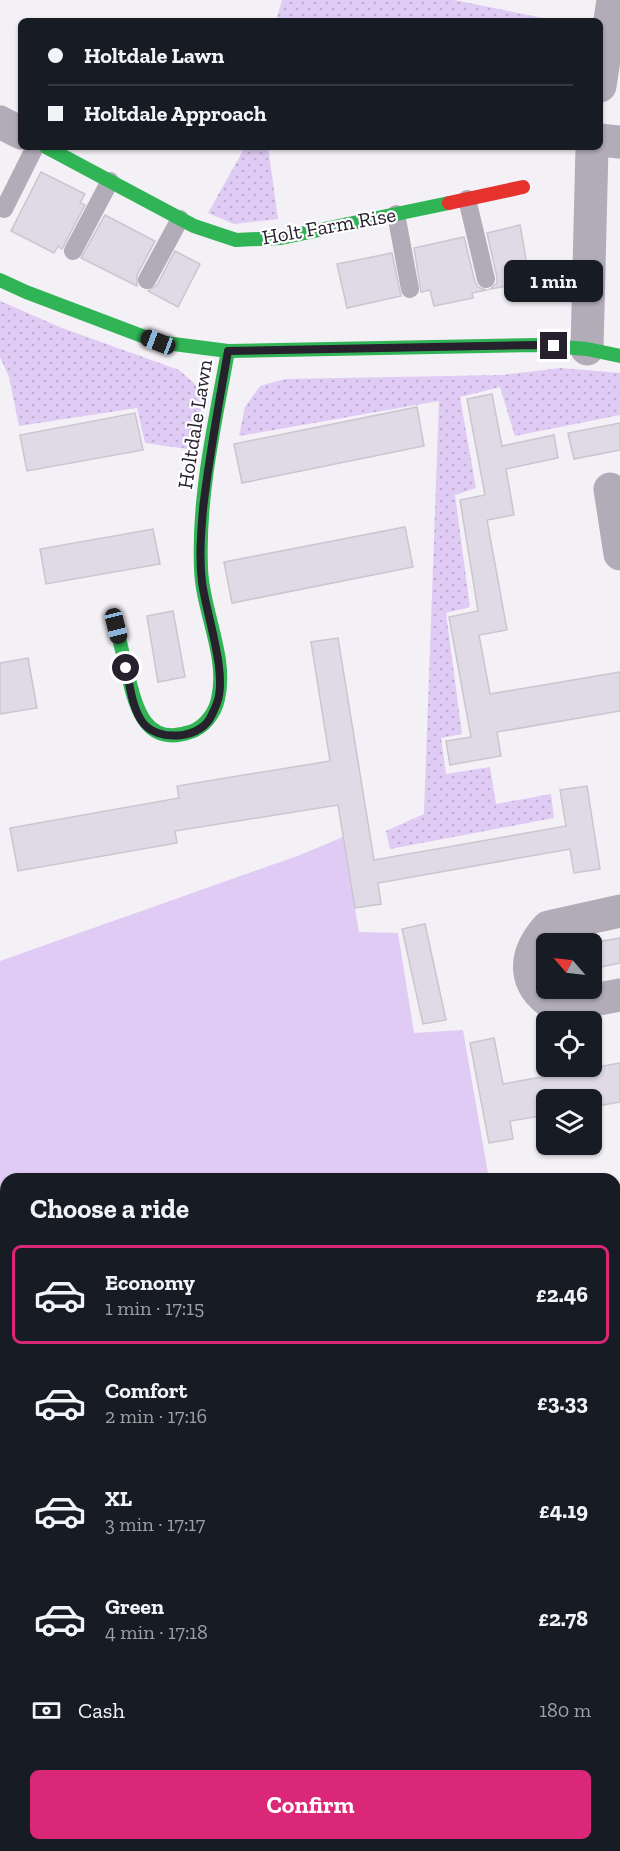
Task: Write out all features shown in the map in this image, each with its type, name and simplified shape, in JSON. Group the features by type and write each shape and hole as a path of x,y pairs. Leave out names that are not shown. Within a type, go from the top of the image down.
{"street":[{"path":"603,66 613,0"},
{"path":"0,122 18,131"},
{"path":"603,140 620,142"},
{"name":"Holt Farm Rise","path":"52,150 194,226 236,240 281,238 523,187"},
{"path":"586,349 592,150"},
{"path":"0,279 26,292 158,342 228,351 537,345 586,349 620,356"},
{"name":"Holtdale Lawn","path":"116,626 136,709 145,725 158,733 174,737 192,732 208,722 218,701 220,679 201,580 201,539 206,478 228,351"},
{"path":"610,489 620,554"},
{"path":"620,911 548,927 532,947 528,964 532,983 544,999 557,1007 620,995"}],"lane":[{"path":"4,210 34,150"},
{"path":"73,251 110,181"},
{"path":"467,199 486,279"},
{"path":"396,214 410,289"},
{"path":"147,280 180,219"}],"shaded area":[{"path":"282,0 454,0 543,18 277,18"},
{"path":"243,150 268,150 278,219 234,224 208,213"},
{"path":"0,301 62,328 179,370 194,383 203,397 194,450 145,443 137,408 19,426 9,377 0,357"},
{"path":"561,368 620,373 620,415 515,436 500,387 460,397 476,488 455,495 470,607 446,613 462,734 441,738 446,774 490,767 496,804 551,794 554,818 390,849 386,831 424,814 439,401 239,436 245,407 260,386 285,379 502,375"},
{"path":"343,837 359,932 398,933 414,1033 463,1030 488,1173 0,1173 0,961 300,855"}],"building":[{"path":"41,172 85,194 80,203 85,205 62,249 58,246 54,253 11,231"},
{"path":"105,215 155,241 137,275 137,286 81,258"},
{"path":"520,225 530,282 490,289 497,283 497,277 487,233"},
{"path":"464,237 475,282 478,287 486,290 472,293 473,298 434,306 430,290 421,292 414,248"},
{"path":"175,251 200,264 178,307 148,291 157,285"},
{"path":"392,253 401,296 347,308 337,264"},
{"path":"492,394 502,446 554,435 558,458 506,469 514,515 487,520 507,630 479,635 490,694 620,672 620,711 497,732 501,756 450,765 446,741 471,737 449,617 478,611 460,500 485,495 467,399"},
{"path":"417,407 424,446 242,483 234,444"},
{"path":"135,413 143,450 27,471 20,435"},
{"path":"620,423 620,450 574,459 568,433"},
{"path":"405,527 413,567 232,603 224,562"},
{"path":"153,529 160,564 46,584 40,549"},
{"path":"173,611 185,677 158,682 147,616"},
{"path":"338,638 374,860 566,826 560,790 587,786 600,869 574,873 570,849 378,883 381,904 355,908 338,805 175,831 177,843 18,871 10,828 179,798 177,786 330,761 311,642"},
{"path":"28,658 37,708 0,714 0,663"},
{"path":"425,924 446,1020 423,1024 402,929"},
{"path":"620,938 620,963 602,967 602,941"},
{"path":"494,1038 503,1084 542,1077 602,1077 602,1066 620,1063 620,1102 602,1105 602,1089 536,1089 536,1117 510,1121 513,1139 489,1143 470,1043"}],"traffic: fast":[{"path":"52,150 194,226 236,240 281,238 449,203"},
{"path":"0,280 158,342 228,351 537,345 587,349 620,356"},
{"path":"116,626 131,688 145,722 153,730 175,735 195,730 204,723 212,715 217,704 220,666 202,584 202,513 208,459 228,351"}],"traffic: jam":[{"path":"449,203 523,187"}],"route":[{"path":"126,668 136,709 145,725 158,733 174,737 192,732 208,722 218,701 220,679 201,580 201,539 206,478 228,351 554,346"}]}
